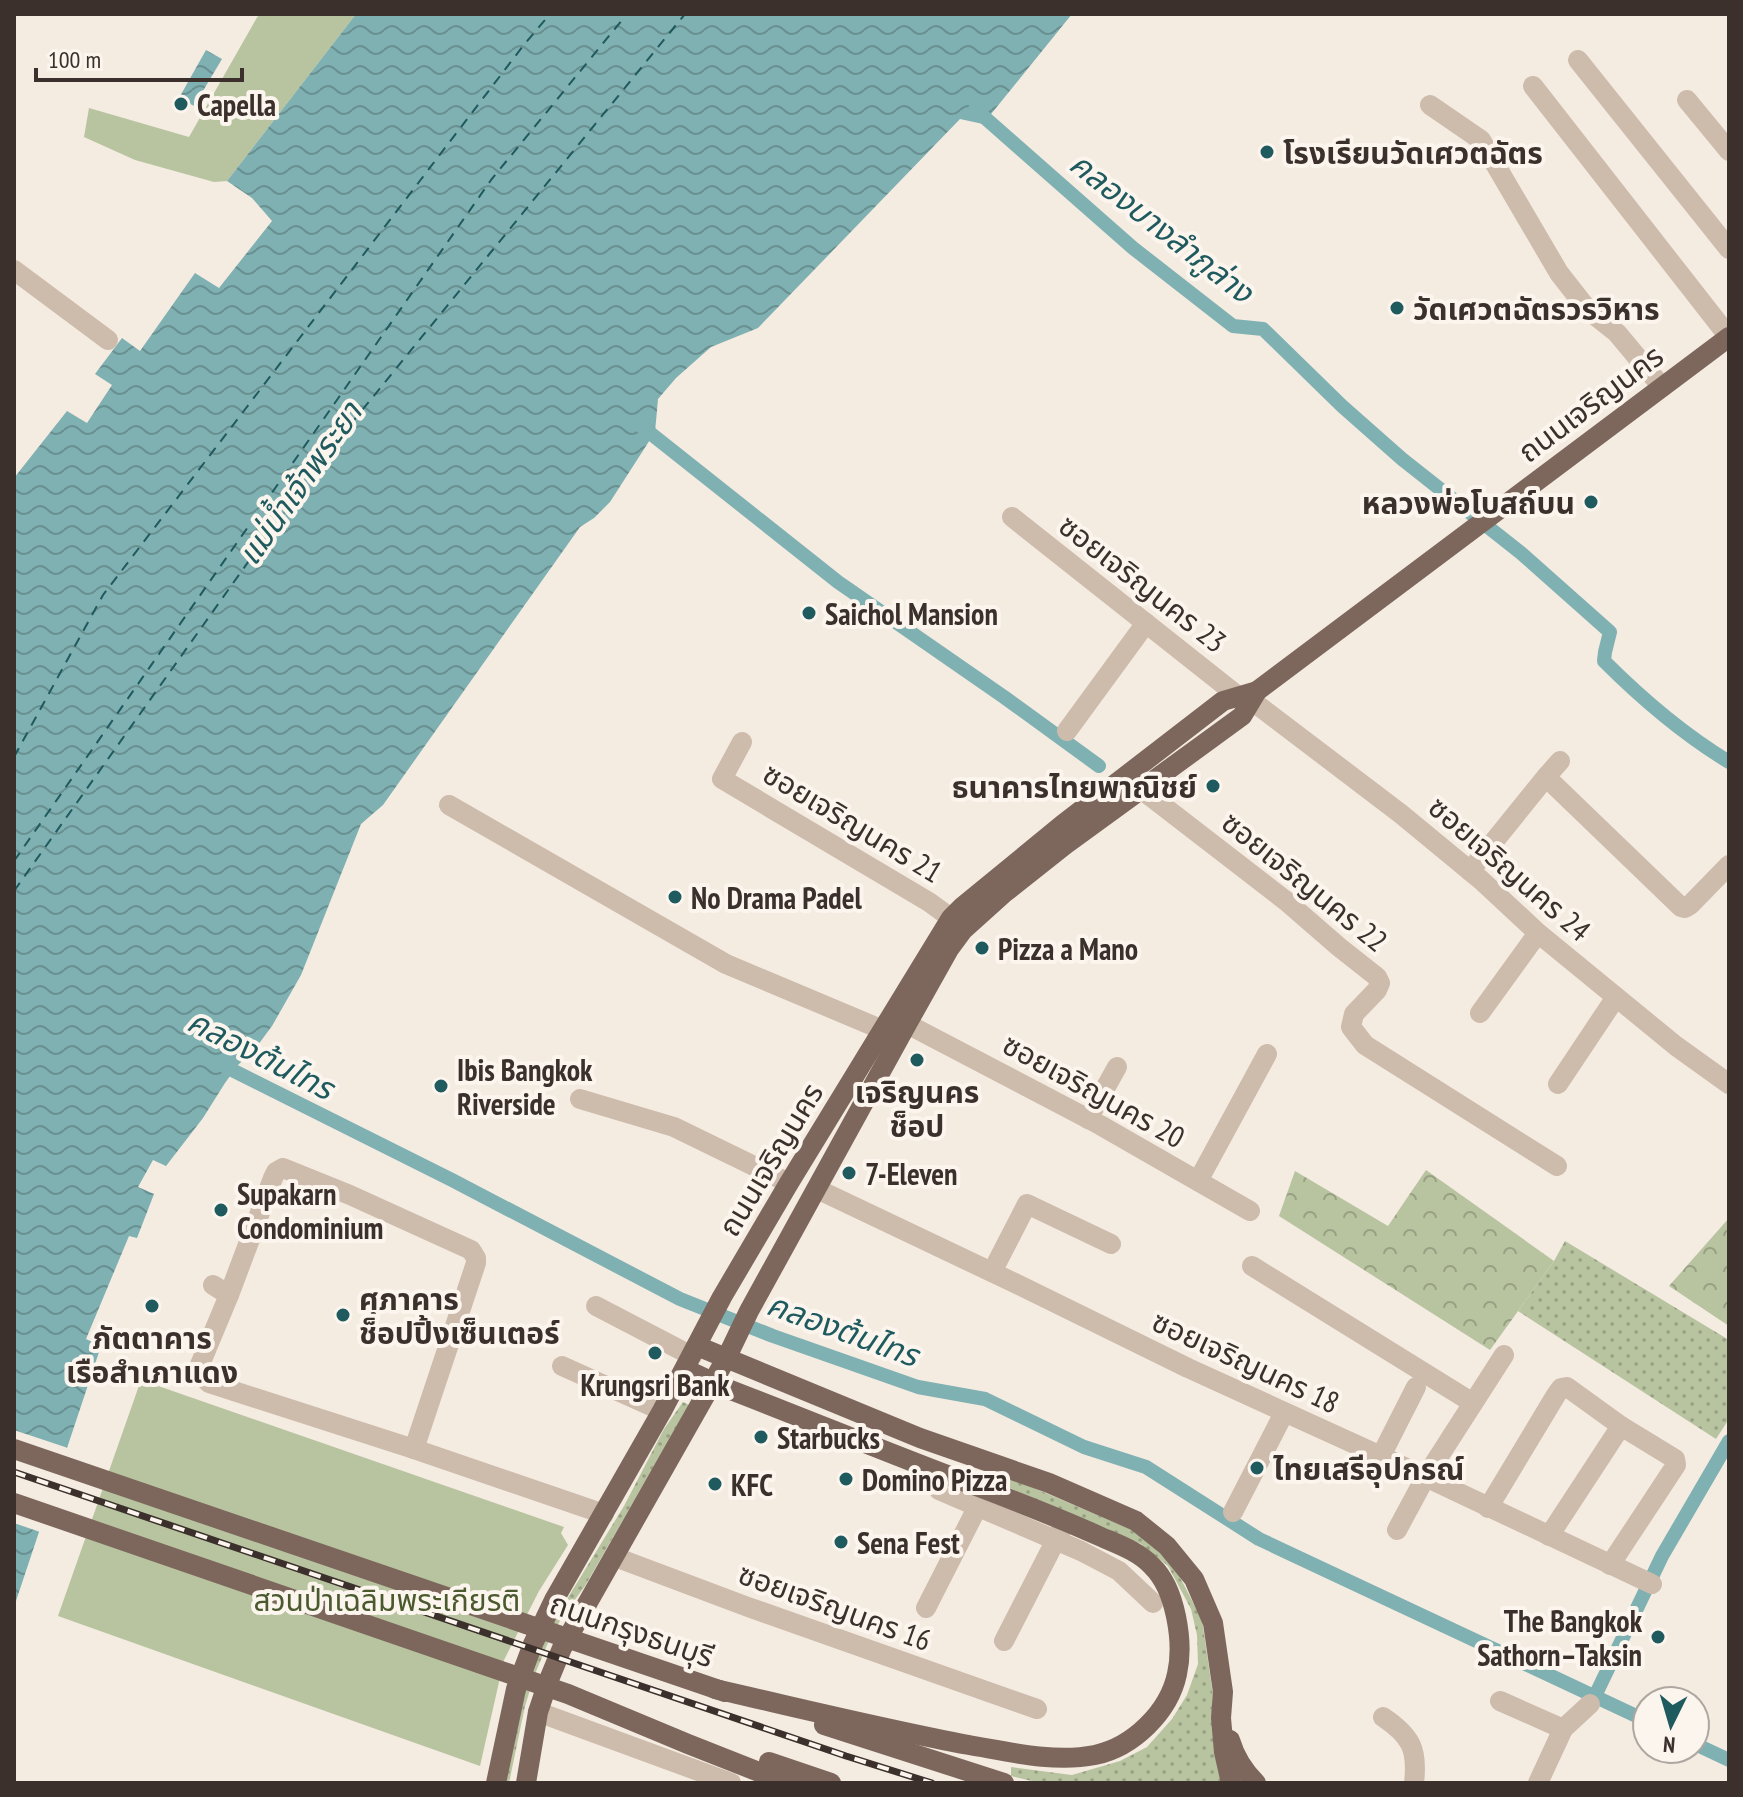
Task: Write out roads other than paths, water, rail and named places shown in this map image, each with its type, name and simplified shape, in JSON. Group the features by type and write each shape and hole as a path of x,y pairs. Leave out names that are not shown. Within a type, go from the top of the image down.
{"main road":[{"name":"ถนนเจริญนคร","path":"496,1783 516,1689 554,1600 662,1411 722,1297 951,918 1062,825 1223,701 1249,696 1729,337"},
{"name":"ถนนเจริญนคร","path":"526,1783 538,1712 562,1648 727,1357 749,1311 949,949 963,930 1003,894 1242,716 1249,696"},
{"path":"691,1357 727,1357 920,1438 1049,1483 1136,1521 1167,1546 1194,1579 1213,1623 1225,1716 1233,1751 1256,1783"},
{"path":"691,1357 712,1383 981,1495 1066,1521 1134,1552 1154,1567 1165,1587 1176,1615 1180,1642 1177,1675 1167,1702 1154,1720 1127,1742 1097,1754 1073,1757 1014,1753 932,1738 715,1689"},
{"name":"ถนนกรุงธนบุรี","path":"14,1449 857,1737 1004,1783"},
{"path":"981,1495 990,1463"},
{"path":"14,1503 831,1783"},
{"path":"1223,1692 1222,1734 1231,1783"},
{"path":"568,1694 787,1783"}],"street":[{"path":"1578,60 1729,249"},
{"path":"1533,86 1729,337"},
{"path":"1687,100 1729,151"},
{"path":"1430,105 1481,140 1559,273 1588,310 1617,333 1662,387"},
{"path":"14,270 108,340"},
{"name":"ซอยเจริญนคร 23","path":"1012,517 1146,623 1249,696"},
{"path":"1067,731 1146,623"},
{"name":"ซอยเจริญนคร 24","path":"1249,696 1401,814 1538,933 1676,1046 1729,1084"},
{"name":"ซอยเจริญนคร 21","path":"742,742 722,779 951,918"},
{"path":"1470,871 1560,761"},
{"path":"1546,777 1681,907 1690,905 1729,865"},
{"name":"ซอยเจริญนคร 22","path":"1141,789 1286,901 1377,977 1380,983 1377,990 1354,1014 1351,1027 1365,1045 1557,1166"},
{"path":"449,805 726,964 883,1030"},
{"path":"1480,1013 1538,933"},
{"path":"1558,1084 1616,997"},
{"name":"ซอยเจริญนคร 20","path":"907,1024 1088,1119 1250,1211"},
{"path":"1198,1181 1267,1054"},
{"path":"1088,1119 1117,1067"},
{"path":"580,1099 674,1127 789,1183"},
{"path":"414,1449 476,1263 474,1253 350,1195 283,1168 276,1172 221,1290 199,1367 201,1375 209,1383 604,1514"},
{"name":"ซอยเจริญนคร 18","path":"817,1189 1188,1368 1652,1584"},
{"path":"992,1272 1027,1204 1111,1244"},
{"path":"1252,1266 1473,1403"},
{"path":"596,1306 691,1357"},
{"path":"1397,1530 1425,1478 1504,1355"},
{"path":"562,1366 662,1411"},
{"path":"1381,1456 1416,1387"},
{"path":"1488,1508 1561,1388 1567,1387 1676,1462 1610,1565"},
{"path":"1233,1512 1284,1413"},
{"path":"1549,1536 1621,1426"},
{"path":"939,1490 981,1495 1056,1540 1119,1571 1153,1603"},
{"path":"926,1608 981,1495"},
{"path":"1004,1641 1066,1521"},
{"name":"ซอยเจริญนคร 16","path":"615,1557 1037,1709"},
{"path":"1500,1701 1563,1729"},
{"path":"1538,1783 1563,1729 1590,1704"},
{"path":"538,1712 731,1783"},
{"path":"1383,1717 1408,1738 1414,1749 1414,1783"}],"water":[{"name":"แม่น้ำเจ้าพระยา","path":"356,14 1072,14 983,124 960,119 758,328 711,347 676,378 658,399 655,432 610,502 580,527 383,805 361,824 301,975 272,1026 238,1065 166,1166 153,1160 138,1187 154,1194 137,1238 129,1236 86,1339 101,1346 14,1607 14,478 67,411 87,423 112,385 95,374 122,338 140,351 195,273 219,288 272,221 252,198 227,181"},
{"path":"206,50 222,59 194,106 179,98"}],"waterway":[{"name":"คลองบางลำภูล่าง","path":"975,109 1133,248 1233,326 1263,329 1402,459 1521,553 1610,632 1604,661 1664,715 1729,762"},
{"path":"640,425 838,582 1099,766"},
{"name":"คลองต้นไทร","path":"216,1062 680,1299 773,1336 918,1387 985,1399 1084,1447 1146,1467 1259,1539 1631,1713"},
{"path":"1595,1696 1662,1556 1729,1441"},
{"name":"คลองต้นไทร","path":"1711,1752 1729,1760"}],"railway":[{"path":"14,1472 932,1783"}],"place":[{"name":"Capella","path":"181,104"},
{"name":"โรงเรียนวัดเศวตฉัตร","path":"1267,152"},
{"name":"วัดเศวตฉัตรวรวิหาร","path":"1397,308"},
{"name":"หลวงพ่อโบสถ์บน","path":"1591,502"},
{"name":"Saichol Mansion","path":"809,613"},
{"name":"ธนาคารไทยพาณิชย์","path":"1213,786"},
{"name":"No Drama Padel","path":"675,897"},
{"name":"Pizza a Mano","path":"982,948"},
{"name":"เจริญนคร ช็อป","path":"917,1060"},
{"name":"Ibis Bangkok Riverside","path":"441,1086"},
{"name":"7-Eleven","path":"849,1173"},
{"name":"Supakarn Condominium","path":"221,1210"},
{"name":"ภัตตาคาร เรือสำเภาแดง","path":"152,1306"},
{"name":"ศุภาคาร ช็อปปิ้งเซ็นเตอร์","path":"343,1315"},
{"name":"Krungsri Bank","path":"655,1353"},
{"name":"Starbucks","path":"761,1437"},
{"name":"ไทยเสรีอุปกรณ์","path":"1257,1468"},
{"name":"Domino Pizza","path":"846,1479"},
{"name":"KFC","path":"715,1484"},
{"name":"Sena Fest","path":"841,1542"},
{"name":"The Bangkok Sathorn–Taksin","path":"1658,1637"}],"park label":[{"name":"สวนป่าเฉลิมพระเกียรติ","path":"387,1599"}]}
